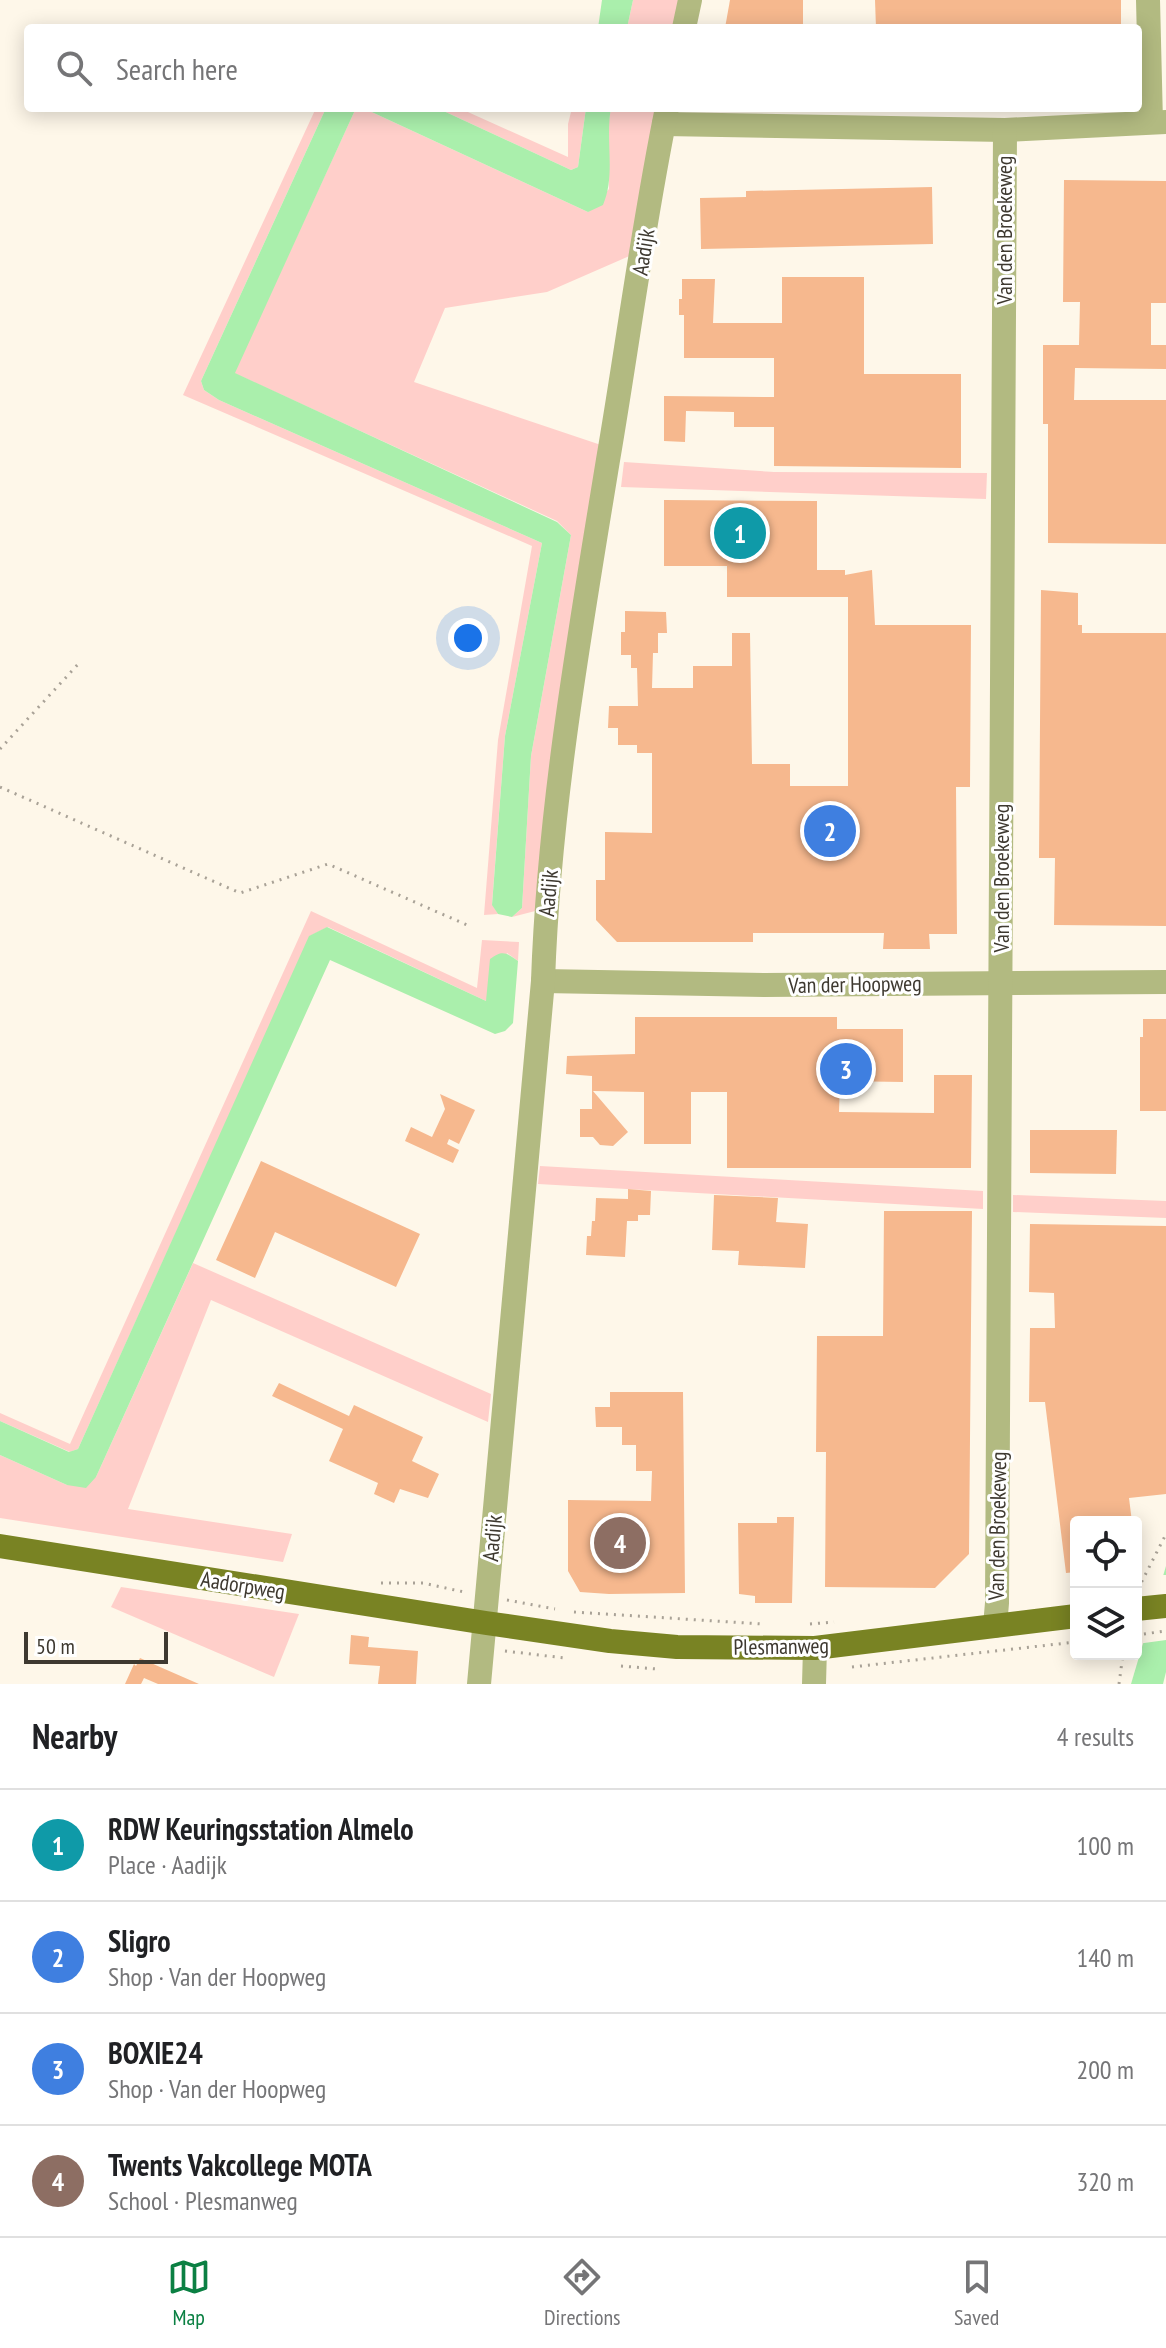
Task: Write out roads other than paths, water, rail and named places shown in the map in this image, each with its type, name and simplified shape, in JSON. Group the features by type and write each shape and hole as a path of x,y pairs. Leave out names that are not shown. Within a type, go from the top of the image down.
{"main road":[{"name":"Aadorpweg","path":"0,1546 486,1623"},
{"name":"Plesmanweg","path":"486,1623 677,1647 815,1648 1070,1617"}],"street":[{"path":"685,24 690,0"},
{"path":"666,116 1005,130 1158,122 1148,0"},
{"name":"Aadijk","path":"479,1684 543,981 556,805 580,629 666,116"},
{"name":"Van den Broekeweg","path":"995,1626 1005,130"},
{"name":"Van der Hoopweg","path":"543,981 764,985 1166,982"},
{"path":"814,1684 815,1648"}],"place":[{"name":"RDW Keuringsstation Almelo","path":"740,533"},
{"name":"Sligro","path":"830,831"},
{"name":"BOXIE24","path":"846,1069"},
{"name":"Twents Vakcollege MOTA","path":"620,1543"}]}
